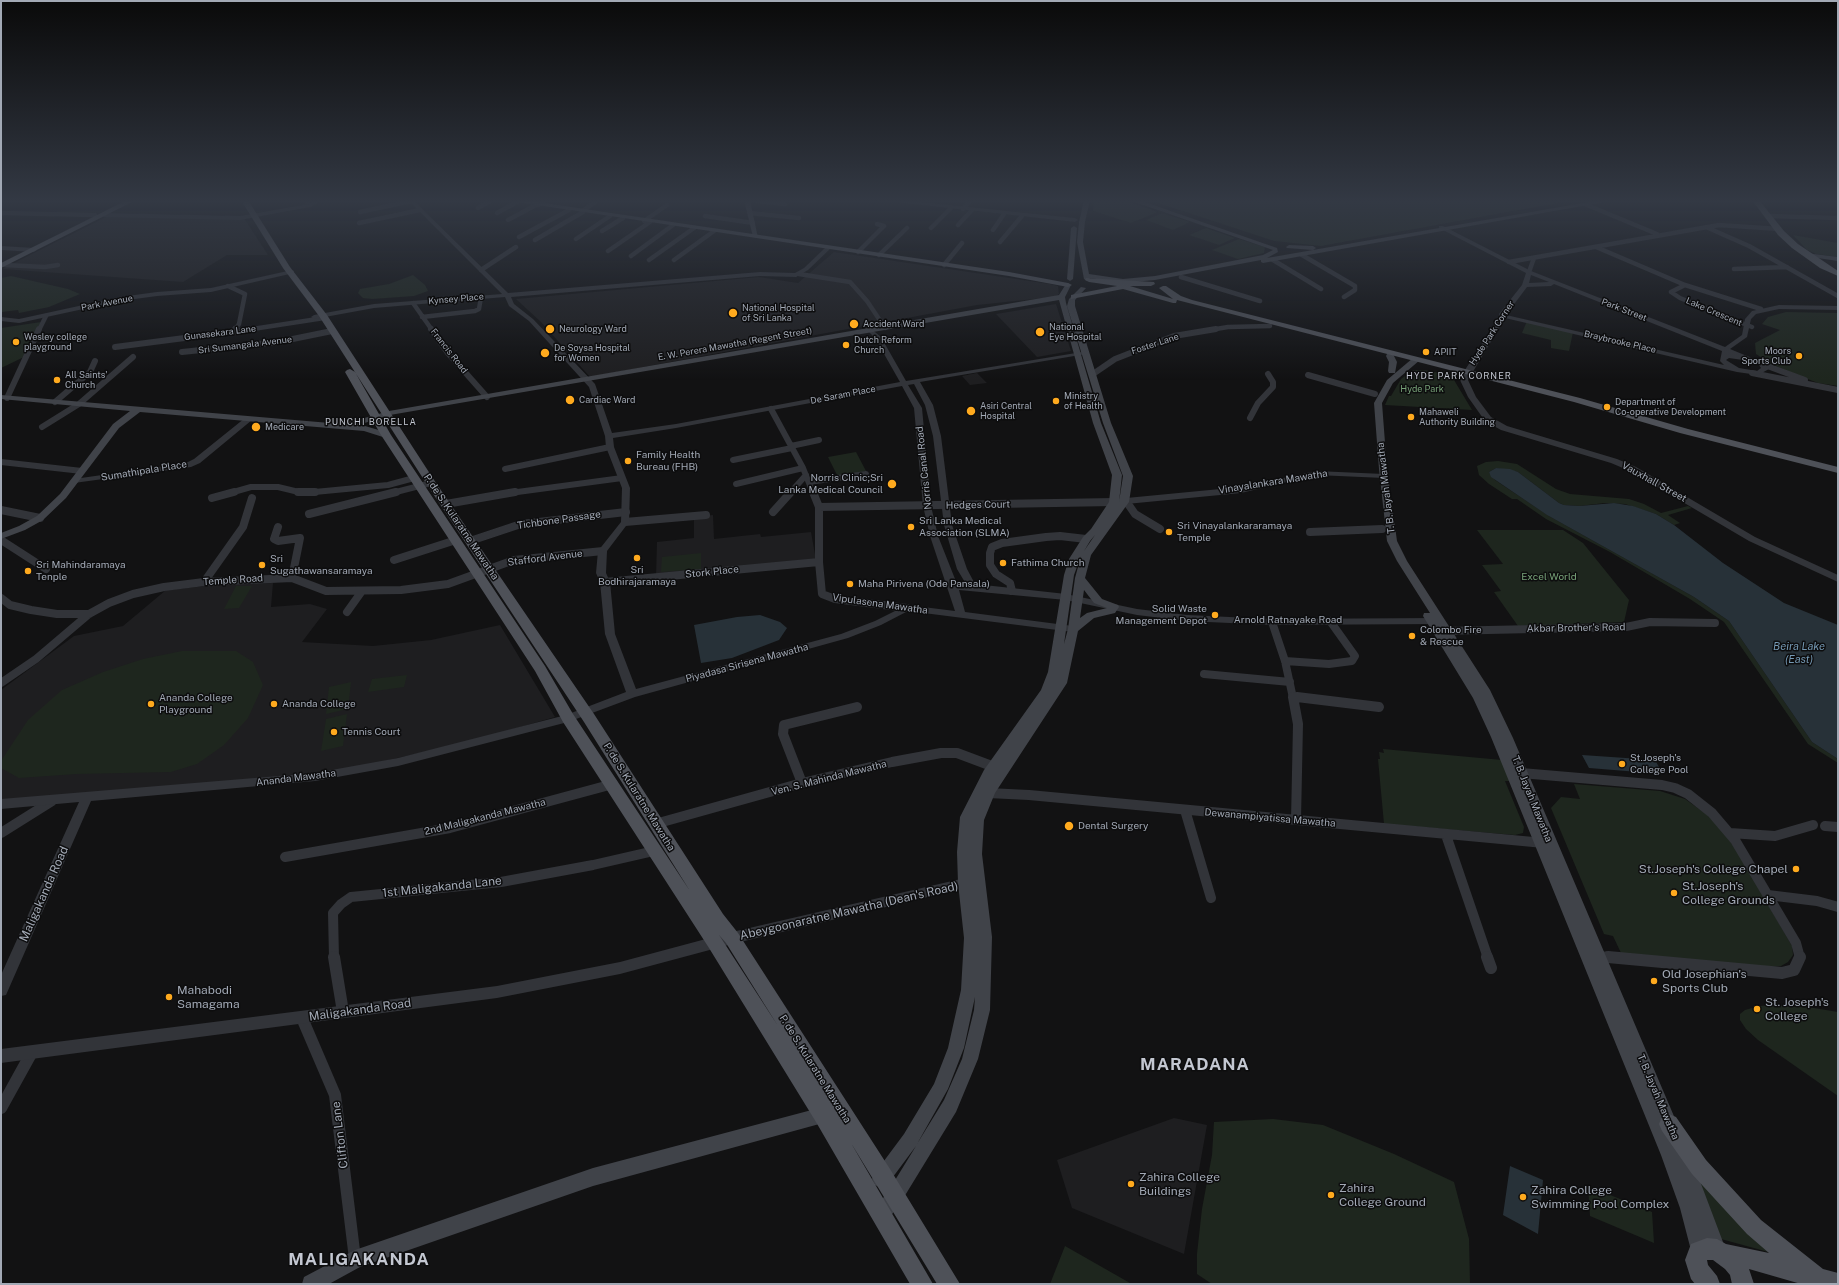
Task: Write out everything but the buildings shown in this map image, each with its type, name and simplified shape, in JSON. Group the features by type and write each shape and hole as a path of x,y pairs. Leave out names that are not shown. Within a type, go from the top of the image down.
{"highway":[{"path":"1816,260 1838,274"}],"main road":[{"name":"P. de S. Kularatne Mawatha","path":"279,260 293,284 328,332 422,482 483,571 568,718 613,784 823,1116 922,1284"},
{"path":"911,260 1069,282 1076,278 1087,282 1123,287 1157,287 1254,260"},
{"path":"1071,260 1069,282 1062,297 1082,352 1092,374 1108,424 1128,476 1125,502 1086,555 1080,578 1071,602"},
{"path":"1083,260 1087,282"},
{"path":"1087,282 1157,287 1181,277 1267,260"},
{"path":"1263,261 1273,260"},
{"path":"869,1194 910,1140 936,1095 956,1048 969,990 971,938 965,883 964,839 967,817 997,768 1024,740 1061,683 1064,674 1071,602 1069,575 1074,559 1086,539 1094,531 1114,502 1117,475 1098,423 1071,306 1074,297 1087,282 1097,278 1157,287 1189,302 1838,470"},
{"path":"1074,297 1123,287"},
{"path":"1157,287 1174,301 1411,360"},
{"name":"E. W. Perera Mawatha (Regent Street)","path":"329,426 384,422 411,411 584,379 1062,297"},
{"path":"1390,356 1393,362 1392,371"},
{"name":"T. B. Jayah Mawatha","path":"1411,360 1386,376 1375,394 1371,408 1380,476 1393,546 1478,697 1598,956 1683,1157 1707,1266"},
{"name":"T. B. Jayah Mawatha","path":"1411,360 1390,382 1378,403 1382,529 1390,553 1486,692 1507,738 1522,773 1546,843 1670,1155 1689,1208 1707,1266"},
{"path":"4,398 365,429 384,422"},
{"path":"1,536 22,528 40,518 63,496 116,426 138,409"},
{"name":"P. de S. Kularatne Mawatha","path":"422,482 446,504 463,540"},
{"name":"P. de S. Kularatne Mawatha","path":"483,571 584,711 717,919 732,938 883,1176 949,1284"},
{"path":"1080,578 1098,601 1112,609"},
{"path":"1068,628 1091,615 1112,609"},
{"path":"881,1215 895,1196 950,1106 970,1059 982,1010 985,937 976,854 977,820 997,768"},
{"path":"310,1284 355,1259 593,1177 823,1116"},
{"path":"1669,1124 1699,1167 1724,1196 1754,1227 1816,1277"},
{"path":"1707,1266 1754,1259 1837,1284"},
{"path":"1707,1266 1739,1270 1743,1279 1743,1284"}],"street":[{"path":"471,260 507,295 511,305 530,320 592,386 594,390 609,436 610,447 626,488 626,522 602,551 601,573 605,582 610,634 632,694"},
{"path":"481,270 496,260"},
{"path":"799,274 815,260"},
{"path":"944,265 948,260"},
{"path":"1273,260 1321,289"},
{"path":"1311,260 1355,286 1355,290 1344,297"},
{"name":"Park Street","path":"1505,260 1529,272 1725,353"},
{"path":"1509,262 1522,260"},
{"path":"1529,272 1533,260"},
{"path":"1628,260 1686,285 1759,312 1838,309"},
{"path":"1774,260 1838,296"},
{"path":"2,264 45,267 58,265"},
{"path":"1734,269 1788,267"},
{"name":"Hyde Park Corner","path":"1465,374 1503,316 1502,314 1525,285 1529,272"},
{"name":"Park Avenue","path":"1,319 19,321 120,299 211,290 288,273"},
{"name":"Kynsey Place","path":"319,318 374,306 760,274 799,274"},
{"path":"799,274 850,282 867,301 885,328"},
{"path":"1181,277 1260,301"},
{"path":"1525,285 1544,283 1563,285"},
{"name":"Lake Crescent","path":"1686,285 1671,292 1680,298 1749,327"},
{"path":"228,286 245,294 239,324 234,331"},
{"path":"422,317 479,310 481,297"},
{"name":"Francis Road","path":"413,303 448,353 487,397"},
{"path":"1745,352 1749,340 1748,319 1759,312"},
{"path":"4,398 46,316"},
{"name":"Braybrooke Place","path":"1503,316 1528,320 1738,370 1752,372"},
{"name":"Gunasekara Lane","path":"115,347 319,318"},
{"name":"Foster Lane","path":"1092,374 1115,359 1174,336 1228,327 1270,326"},
{"path":"1738,370 1726,364 1724,361 1725,353 1743,338 1749,327"},
{"name":"Norris Canal Road","path":"870,330 878,337 918,408 927,506 934,536 953,587 961,614"},
{"name":"Sri Sumangala Avenue","path":"182,352 278,342 328,332"},
{"name":"De Saram Place","path":"609,436 771,409 904,383 1082,352"},
{"path":"1725,353 1733,356 1745,352"},
{"path":"1745,352 1762,364 1837,392"},
{"path":"42,427 79,404 133,357"},
{"path":"56,402 90,372 95,361"},
{"path":"1752,372 1762,372 1765,367 1762,364"},
{"path":"1752,372 1837,392"},
{"path":"1250,418 1258,404 1273,387 1273,382 1268,374"},
{"name":"Vauxhall Street","path":"1465,374 1464,380 1472,397 1488,419 1500,426 1614,461 1633,469 1752,539 1838,579"},
{"path":"1308,375 1375,394"},
{"name":"Norris Canal Road","path":"916,381 929,405 937,436 948,525 962,569 972,586"},
{"name":"Vipulasena Mawatha","path":"771,409 803,468 819,507 819,562 822,594 835,599 1068,628"},
{"name":"Sumathipala Place","path":"74,481 188,465 197,461 248,420"},
{"path":"732,460 818,440"},
{"path":"505,469 610,447"},
{"path":"1,462 82,471"},
{"path":"736,484 803,468"},
{"name":"Vinayalankara Mawatha","path":"1114,502 1241,490 1316,473 1380,476"},
{"path":"773,512 807,479 866,474"},
{"path":"446,504 526,490 622,478"},
{"path":"212,498 251,487 278,487 303,493 422,482"},
{"path":"309,514 422,482"},
{"path":"204,582 243,527 252,498"},
{"name":"Hedges Court","path":"819,507 1114,502"},
{"path":"1125,502 1135,514 1160,529"},
{"path":"1,510 40,518"},
{"name":"Tichbone Passage","path":"394,560 521,524 626,512"},
{"path":"626,522 706,515"},
{"path":"278,527 274,539 278,541 300,538 292,578"},
{"path":"1310,532 1382,529"},
{"path":"1012,591 1010,583 996,574 990,565 990,553 992,547 1002,543 1046,537 1060,536 1086,539"},
{"path":"1,540 46,569"},
{"name":"Stafford Avenue","path":"483,571 514,560 602,551"},
{"name":"Stork Place","path":"605,582 819,562"},
{"name":"Temple Road","path":"1,683 36,659 89,614 109,602 133,594 164,587 204,582 292,578 326,591 401,590 448,584 483,571"},
{"name":"Arnold Ratnayake Road","path":"953,587 972,586 1012,591 1112,609 1187,618 1272,622 1330,621 1439,626"},
{"path":"346,612 362,591"},
{"path":"1,598 10,605 31,610 57,614 89,614"},
{"name":"Piyadasa Sirisena Mawatha","path":"584,711 632,694 844,636 878,624 907,608"},
{"path":"1285,661 1329,664 1352,661 1355,656 1330,621"},
{"path":"1272,622 1285,661 1298,724 1296,820"},
{"name":"Akbar Brother's Road","path":"1439,626 1626,627 1650,622 1715,623"},
{"path":"1204,674 1290,682"},
{"path":"1293,697 1379,707"},
{"path":"802,784 783,734 784,726 787,723 857,707"},
{"name":"Ananda Mawatha","path":"1,804 52,801 316,777 398,762 568,718 584,711"},
{"name":"Ven. S. Mahinda Mawatha","path":"656,824 802,784 892,762 940,753 957,753 997,768"},
{"path":"1522,773 1662,785 1675,788 1698,801 1730,833 1796,943 1800,958 1794,970 1782,973 1598,956"},
{"name":"2nd Maligakanda Mawatha","path":"285,857 450,828 613,784"},
{"name":"Dewanampiyatissa Mawatha","path":"988,793 1546,843"},
{"name":"Maligakanda Road","path":"1,990 87,797"},
{"path":"1,833 52,801"},
{"path":"1185,810 1211,898"},
{"path":"1730,833 1775,836 1813,825"},
{"path":"1825,826 1838,827"},
{"path":"1446,835 1491,968"},
{"name":"1st Maligakanda Lane","path":"343,1012 334,960 333,913 341,904 351,897 500,882 593,865 654,851"},
{"name":"Abeygoonaratne Mawatha (Dean's Road)","path":"714,943 965,883"},
{"path":"1768,895 1817,901 1838,907"},
{"name":"Maligakanda Road","path":"1,1056 497,992 620,968 714,943"},
{"name":"Clifton Lane","path":"302,1018 335,1095 355,1259"},
{"path":"1,1108 32,1052"}],"shaded area":[{"path":"20,260 219,260 183,282 2,269"},
{"name":"National Hospital of Sri Lanka","path":"825,260 888,260 1050,284 1058,286 1059,294 1054,297 977,305 590,377 541,322 516,299 759,277 798,283"},
{"name":"National Eye Hospital","path":"1056,304 1071,351 1037,357 996,314"},
{"path":"977,373 987,383 970,385 962,376"},
{"path":"713,515 714,539 760,534 761,537 811,532 816,560 656,577 657,542 694,538 694,517"},
{"name":"Ananda College","path":"273,583 271,607 310,604 327,609 302,642 373,646 431,640 500,625 555,717 472,741 336,772 1,804 1,690 74,636 123,626 166,590 227,584"},
{"name":"Zahira College Buildings","path":"1174,1118 1207,1125 1184,1254 1072,1208 1057,1160"}],"green space":[{"path":"413,275 425,285 428,291 414,296 372,299 363,298 358,293 360,289 389,284"},
{"path":"11,276 68,289 80,294 49,307 19,313 18,310 2,312 1,278"},
{"name":"Moors Sports Club","path":"1786,312 1838,313 1838,386 1818,383 1792,373 1772,364 1756,354 1755,343 1780,330 1762,324 1768,317"},
{"path":"1527,321 1573,332 1569,351 1551,348 1551,340 1522,333"},
{"name":"Wesley college playground","path":"41,322 24,357 1,368 1,328"},
{"name":"Hyde Park","path":"1413,370 1424,370 1451,375 1472,410 1385,405 1389,396 1391,396 1401,379"},
{"path":"856,452 866,471 838,477 828,457"},
{"path":"1498,461 1517,464 1556,489 1570,494 1629,499 1644,504 1661,513 1688,506 1692,508 1668,515 1680,523 1674,525 1656,514 1625,504 1605,503 1579,506 1564,505 1559,503 1518,472 1496,468 1489,472 1495,480 1549,516 1694,597 1729,621 1812,742 1838,759 1838,763 1808,744 1724,622 1690,599 1610,552 1546,519 1517,499 1512,499 1489,484 1479,475 1477,466 1486,462"},
{"name":"Excel World","path":"1477,530 1563,530 1583,543 1629,600 1624,622 1518,626 1494,592 1501,591 1482,565 1503,564"},
{"path":"701,553 701,569 661,572 662,557"},
{"path":"236,586 252,586 239,608 224,609"},
{"name":"Ananda College Playground","path":"182,651 236,651 253,662 263,685 248,718 224,745 197,764 171,772 77,774 19,778 1,768 1,761 28,720 62,690 103,672 143,659"},
{"path":"407,675 404,687 368,692 372,679"},
{"name":"Tennis Court","path":"351,682 348,709 326,714 329,687"},
{"name":"Tennis Court","path":"347,714 343,746 321,751 326,719"},
{"path":"1383,749 1502,760 1511,781 1505,781 1524,827 1523,833 1515,835 1384,824 1378,759 1380,759 1379,752 1384,753"},
{"name":"St.Joseph's College Grounds","path":"1574,784 1660,791 1685,799 1706,814 1720,827 1738,852 1792,946 1793,955 1788,962 1781,966 1766,967 1622,955 1613,936 1604,934 1551,808 1561,797 1580,799"},
{"path":"1773,1005 1814,1008 1838,1012 1838,1096 1758,1040 1746,1029 1740,1020 1740,1014 1745,1010 1759,1006"},
{"name":"Zahira College Ground","path":"1273,1119 1323,1125 1394,1154 1454,1182 1469,1239 1470,1284 1212,1284 1197,1274 1197,1254 1202,1209 1212,1155 1214,1122"},
{"path":"1698,1179 1783,1256 1721,1239"},
{"path":"1588,1186 1652,1212 1654,1243 1590,1216"},
{"path":"1065,1246 1130,1283 1130,1284 1050,1284"}],"water":[{"name":"Beira Lake (East)","path":"1496,468 1510,469 1518,472 1559,503 1564,505 1579,506 1614,503 1633,506 1656,514 1674,525 1723,563 1784,603 1838,625 1838,759 1812,742 1729,621 1694,597 1547,515 1491,477 1489,472"},
{"path":"760,615 780,622 787,628 779,640 732,658 701,663 694,625 737,617"},
{"name":"St.Joseph's College Pool","path":"1582,755 1655,760 1663,774 1589,768"},
{"name":"Zahira College Swimming Pool Complex","path":"1510,1166 1543,1180 1538,1234 1503,1215"}],"place":[{"name":"National Hospital of Sri Lanka","path":"733,313"},
{"name":"Accident Ward","path":"854,324"},
{"name":"Neurology Ward","path":"550,329"},
{"name":"National Eye Hospital","path":"1040,332"},
{"name":"Wesley college playground","path":"16,342"},
{"name":"Dutch Reform Church","path":"846,345"},
{"name":"APIIT","path":"1426,352"},
{"name":"De Soysa Hospital for Women","path":"545,353"},
{"name":"Moors Sports Club","path":"1799,356"},
{"name":"All Saints' Church","path":"57,380"},
{"name":"Cardiac Ward","path":"570,400"},
{"name":"Ministry of Health","path":"1056,401"},
{"name":"Department of Co-operative Development","path":"1607,407"},
{"name":"Asiri Central Hospital","path":"971,411"},
{"name":"Mahaweli Authority Building","path":"1411,417"},
{"name":"Medicare","path":"256,427"},
{"name":"Family Health Bureau (FHB)","path":"628,461"},
{"name":"Norris Clinic;Sri Lanka Medical Council","path":"892,484"},
{"name":"Sri Lanka Medical Association (SLMA)","path":"911,527"},
{"name":"Sri Vinayalankararamaya Temple","path":"1169,532"},
{"name":"Sri Bodhirajaramaya","path":"637,558"},
{"name":"Fathima Church","path":"1003,563"},
{"name":"Sri Sugathawansaramaya","path":"262,565"},
{"name":"Sri Mahindaramaya Tenple","path":"28,571"},
{"name":"Maha Pirivena (Ode Pansala)","path":"850,584"},
{"name":"Solid Waste Management Depot","path":"1215,615"},
{"name":"Colombo Fire & Rescue","path":"1412,636"},
{"name":"Ananda College Playground","path":"151,704"},
{"name":"Ananda College","path":"274,704"},
{"name":"Tennis Court","path":"334,732"},
{"name":"St.Joseph's College Pool","path":"1622,764"},
{"name":"Dental Surgery","path":"1069,826"},
{"name":"St.Joseph's College Chapel","path":"1796,869"},
{"name":"St.Joseph's College Grounds","path":"1674,893"},
{"name":"Old Josephian's Sports Club","path":"1654,981"},
{"name":"Mahabodi Samagama","path":"169,997"},
{"name":"St. Joseph's College","path":"1757,1009"},
{"name":"Zahira College Buildings","path":"1131,1184"},
{"name":"Zahira College Ground","path":"1331,1195"},
{"name":"Zahira College Swimming Pool Complex","path":"1523,1197"}],"district":[{"name":"HYDE PARK CORNER","path":"1459,376"},
{"name":"PUNCHI BORELLA","path":"371,422"},
{"name":"MARADANA","path":"1195,1065"},
{"name":"MALIGAKANDA","path":"359,1260"}]}
